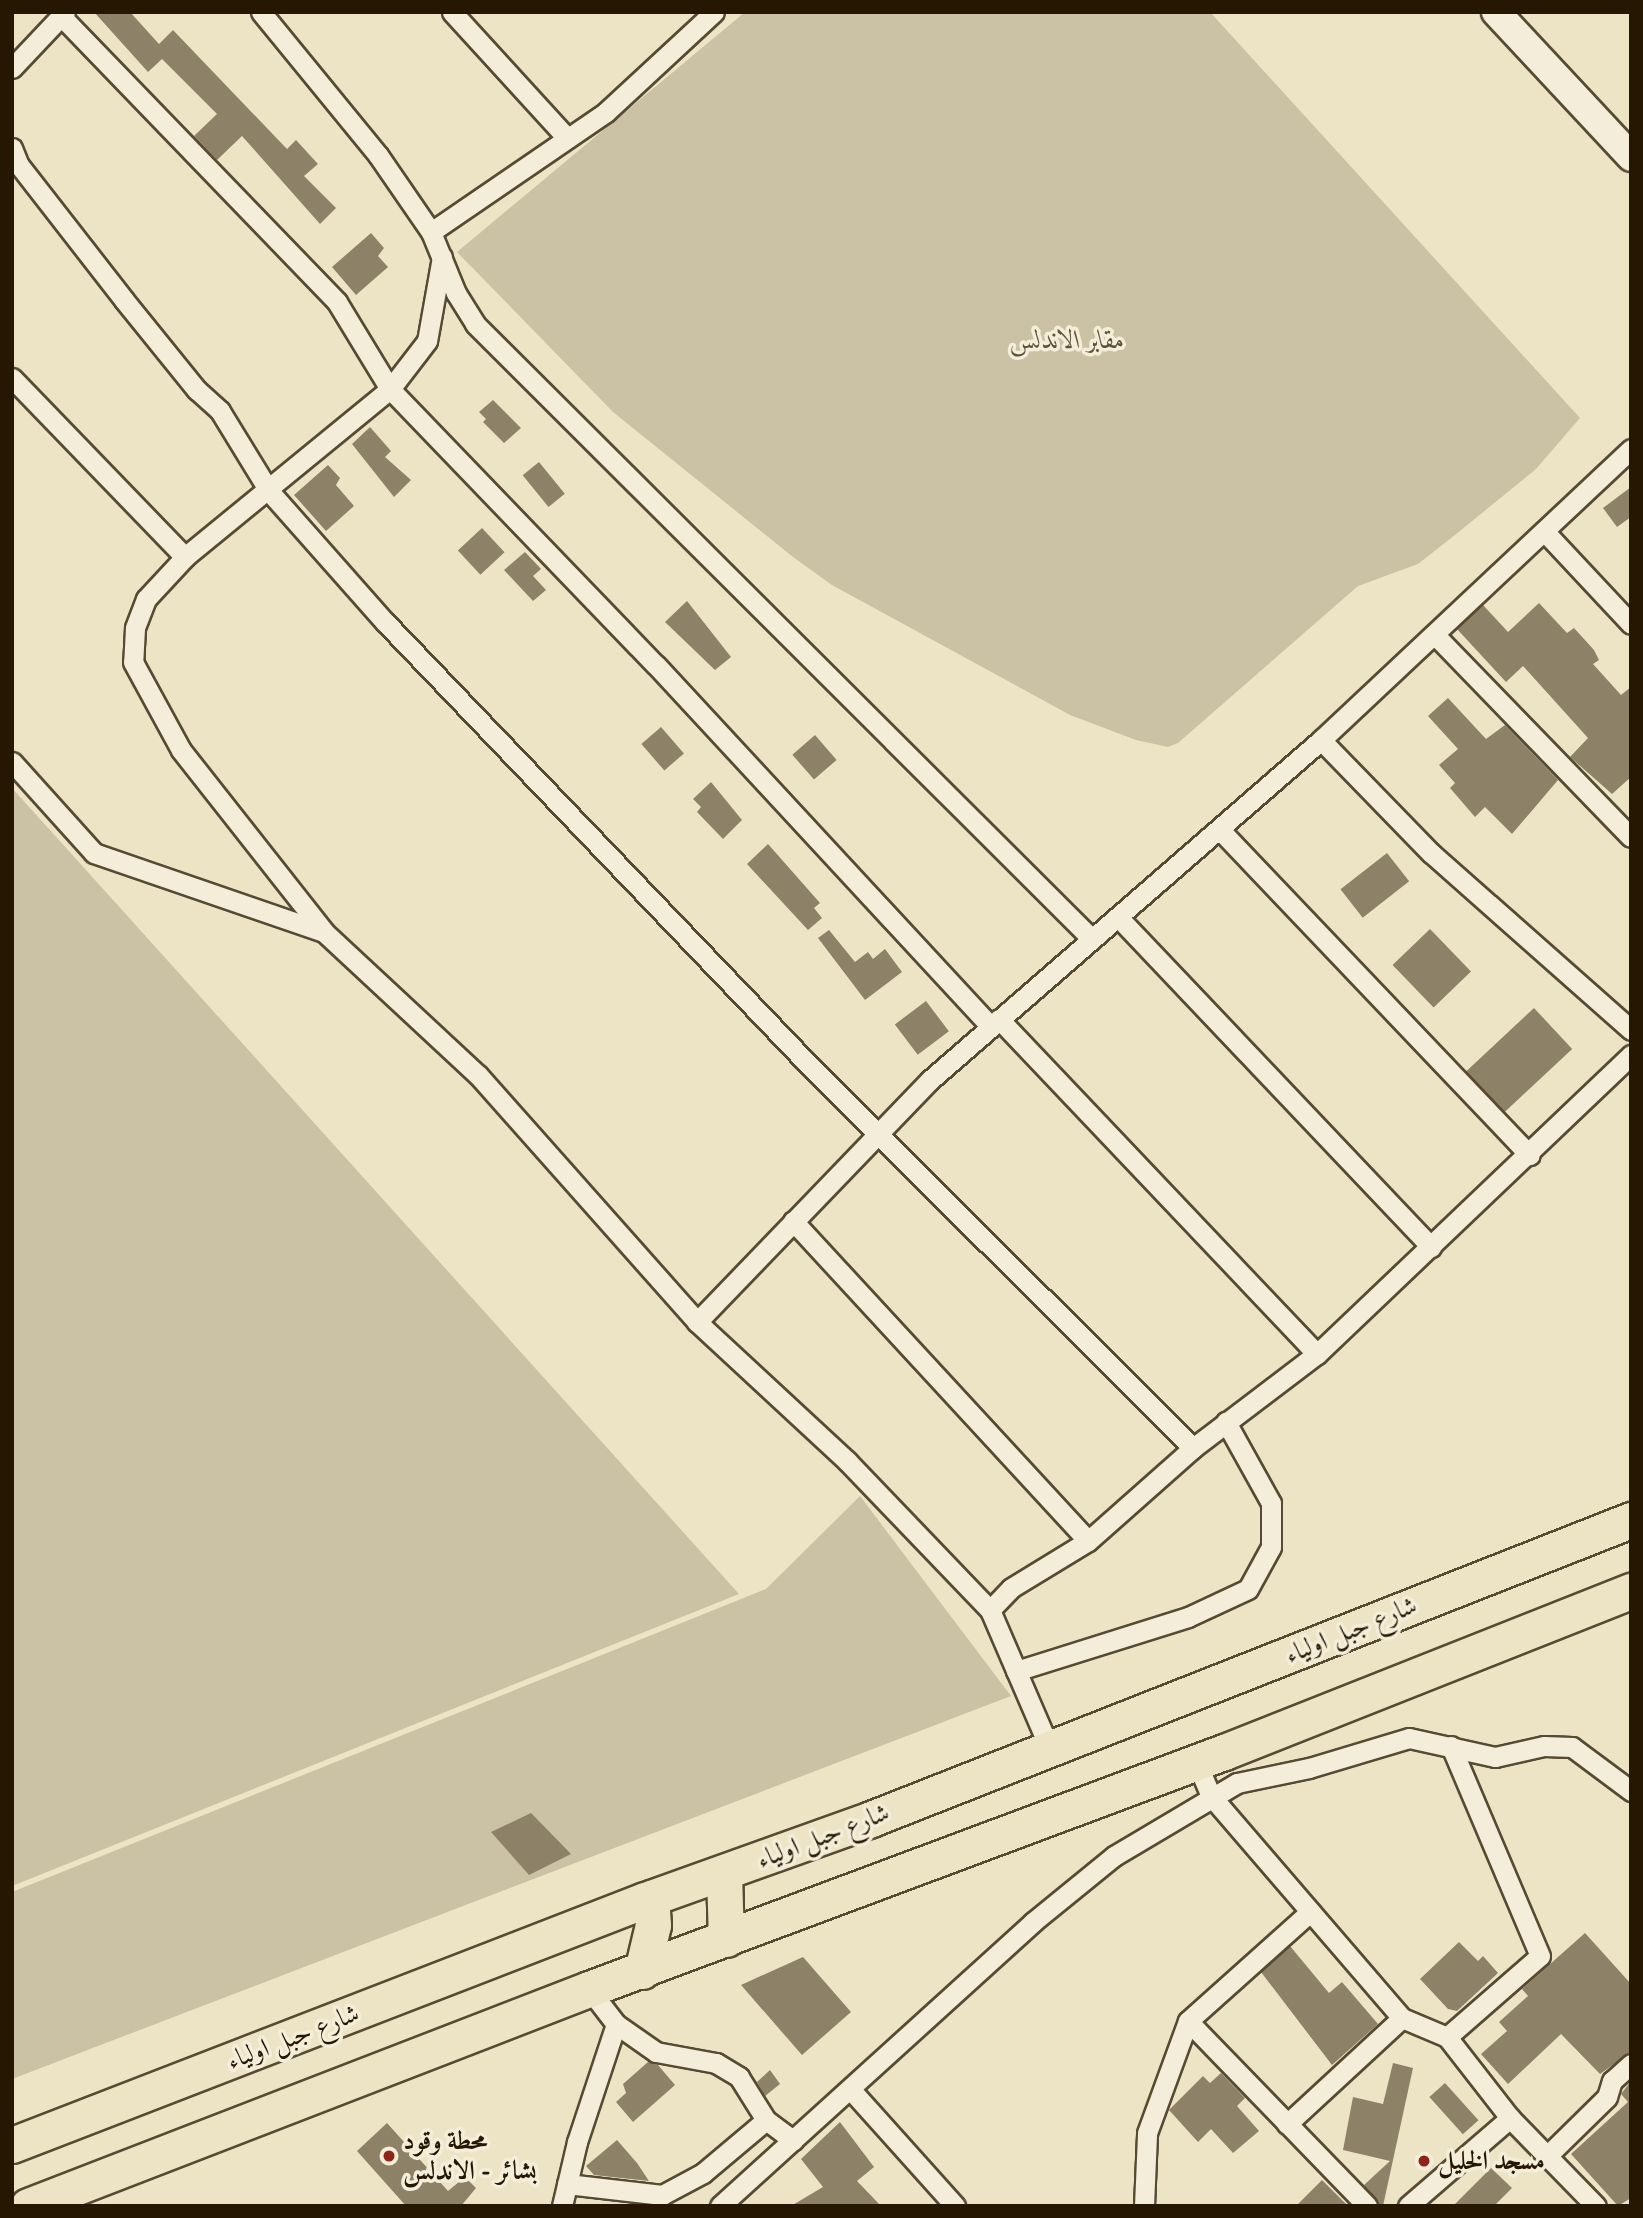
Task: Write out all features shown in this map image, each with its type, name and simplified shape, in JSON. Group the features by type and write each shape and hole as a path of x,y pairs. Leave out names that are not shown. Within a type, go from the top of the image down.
{"highway":[{"name":"شارع جبل اولياء","path":"12,2144 651,1898 724,1873 1631,1520"},
{"path":"28,2206 589,1989 1196,1761 1631,1591"},
{"path":"724,1873 726,1939"},
{"path":"642,1971 653,1924 651,1898"}],"street":[{"path":"261,12 378,155 431,232 456,293 475,324 1091,938"},
{"path":"452,12 567,138"},
{"path":"431,232 606,112 714,12"},
{"path":"1496,12 1631,157"},
{"path":"12,68 63,14 337,302 390,389 656,665 994,1023 1317,1354"},
{"path":"12,148 19,165 124,300 197,390 219,411 269,491 385,622 876,1133 1193,1448"},
{"path":"442,257 427,341 390,389 269,491 185,557 146,598 135,628 133,662 181,750 324,932 478,1075 697,1322 847,1461 990,1609 1049,1747"},
{"path":"12,378 185,557"},
{"path":"697,1322 739,1283 876,1133 994,1023 1321,740 1631,449"},
{"path":"1544,531 1631,624"},
{"path":"1435,635 1631,836"},
{"path":"1321,740 1431,853 1631,1030"},
{"path":"12,762 94,853 324,932"},
{"path":"1220,830 1530,1155"},
{"path":"1118,917 1431,1247"},
{"path":"990,1609 1011,1588 1088,1541 1193,1448 1317,1354 1530,1155 1631,1055"},
{"path":"793,1221 1088,1541"},
{"path":"1017,1671 1188,1617 1248,1589 1271,1547 1270,1503 1226,1422"},
{"path":"720,2206 1043,1914 1114,1856 1146,1840 1211,1796 1261,1775 1309,1768 1409,1738 1495,1757 1544,1746 1572,1747 1631,1791"},
{"path":"1447,2037 1540,1956 1451,1746"},
{"path":"1196,1761 1211,1796 1402,2018 1447,2037 1510,2118 1595,2206"},
{"path":"1144,2206 1147,2133 1188,2021 1310,1912"},
{"path":"589,1989 616,2024 656,2052 716,2063 739,2077 766,2120 793,2140"},
{"path":"1287,2124 1402,2018"},
{"path":"1188,2021 1367,2206"},
{"path":"562,2206 616,2024"},
{"path":"1547,2156 1607,2098 1612,2081 1631,2064"},
{"path":"851,2090 955,2206"},
{"path":"1408,2206 1510,2118"},
{"path":"567,2184 662,2195 703,2174 766,2120"}],"green space":[{"name":"مقابر الاندلس","path":"745,12 1210,12 1580,418 1536,469 1455,535 1418,564 1358,586 1178,743 1168,747 1136,740 1070,715 832,585 793,557 613,412 457,252"},
{"path":"12,788 739,1594 12,1886"},
{"path":"860,1496 1011,1696 12,2079 12,1892 766,1589"}],"building":[{"path":"94,12 130,12 159,44 173,30 287,149 296,140 318,164 304,176 336,208 320,224 242,136 217,160 194,136 217,114 162,59 148,72"},
{"path":"371,233 384,248 378,256 388,267 356,295 332,267"},
{"path":"493,400 521,428 504,443 483,422 486,419 479,412"},
{"path":"370,427 391,451 385,457 411,480 394,497 352,444"},
{"path":"539,462 565,494 548,507 523,475"},
{"path":"328,465 340,478 336,485 354,506 326,531 294,495"},
{"path":"1631,487 1631,517 1617,527 1603,508"},
{"path":"482,528 505,552 480,575 458,551"},
{"path":"525,552 541,569 533,576 546,590 533,601 504,570"},
{"path":"687,601 731,657 715,670 665,622"},
{"path":"1539,603 1567,633 1574,628 1594,650 1599,660 1593,664 1621,695 1631,687 1631,777 1612,794 1570,757 1588,738 1523,666 1506,682 1457,629 1483,605 1508,632"},
{"path":"1448,698 1486,739 1505,725 1558,780 1512,834 1485,807 1475,817 1450,788 1455,783 1439,765 1458,749 1428,716"},
{"path":"661,727 684,753 664,770 641,744"},
{"path":"815,735 837,760 814,780 792,755"},
{"path":"711,782 742,820 723,839 697,812 701,807 693,799"},
{"path":"768,844 820,903 814,908 822,918 808,930 747,864"},
{"path":"1387,853 1409,881 1363,918 1341,889"},
{"path":"1430,929 1471,971 1434,1008 1393,965"},
{"path":"829,930 855,962 868,952 873,959 885,949 902,972 865,1000 818,938"},
{"path":"926,1001 949,1031 918,1055 895,1024"},
{"path":"1534,1008 1572,1049 1504,1112 1466,1071"},
{"path":"531,1813 571,1854 529,1875 491,1832"},
{"path":"1585,1933 1631,1984 1631,2052 1600,2074 1561,2034 1508,2084 1481,2054 1507,2031 1499,2022 1528,1996 1522,1989"},
{"path":"1459,1942 1478,1961 1483,1956 1498,1973 1457,2011 1448,2009 1420,1979"},
{"path":"1290,1946 1329,1993 1342,1982 1378,2024 1332,2065 1261,1972"},
{"path":"803,1957 851,2012 802,2055 741,1985"},
{"path":"648,2062 658,2065 675,2085 633,2122 616,2102 626,2093 623,2084"},
{"path":"1393,2063 1413,2068 1383,2206 1379,2206 1364,2185 1390,2161 1343,2150 1353,2097 1383,2104"},
{"path":"770,2070 780,2084 765,2096 757,2082"},
{"path":"1221,2073 1245,2098 1237,2106 1259,2131 1233,2153 1211,2129 1198,2142 1169,2110 1203,2076 1210,2083"},
{"path":"1631,2081 1631,2198 1618,2206 1571,2154 1628,2102 1621,2094"},
{"path":"1445,2083 1478,2120 1463,2134 1429,2097"},
{"path":"840,2122 874,2167 857,2181 881,2206 791,2206 823,2187 801,2159"},
{"path":"387,2123 448,2191 465,2177 476,2188 461,2206 406,2206 357,2151"},
{"path":"617,2140 649,2181 594,2175 586,2166"},
{"path":"1491,2168 1512,2188 1494,2206 1453,2206"},
{"path":"1322,2180 1345,2203 1350,2206 1296,2206"}],"place":[{"name":"محطة وقود بشائر - الاندلس","path":"389,2156"},
{"name":"مسجد الخليل","path":"1424,2161"}]}
